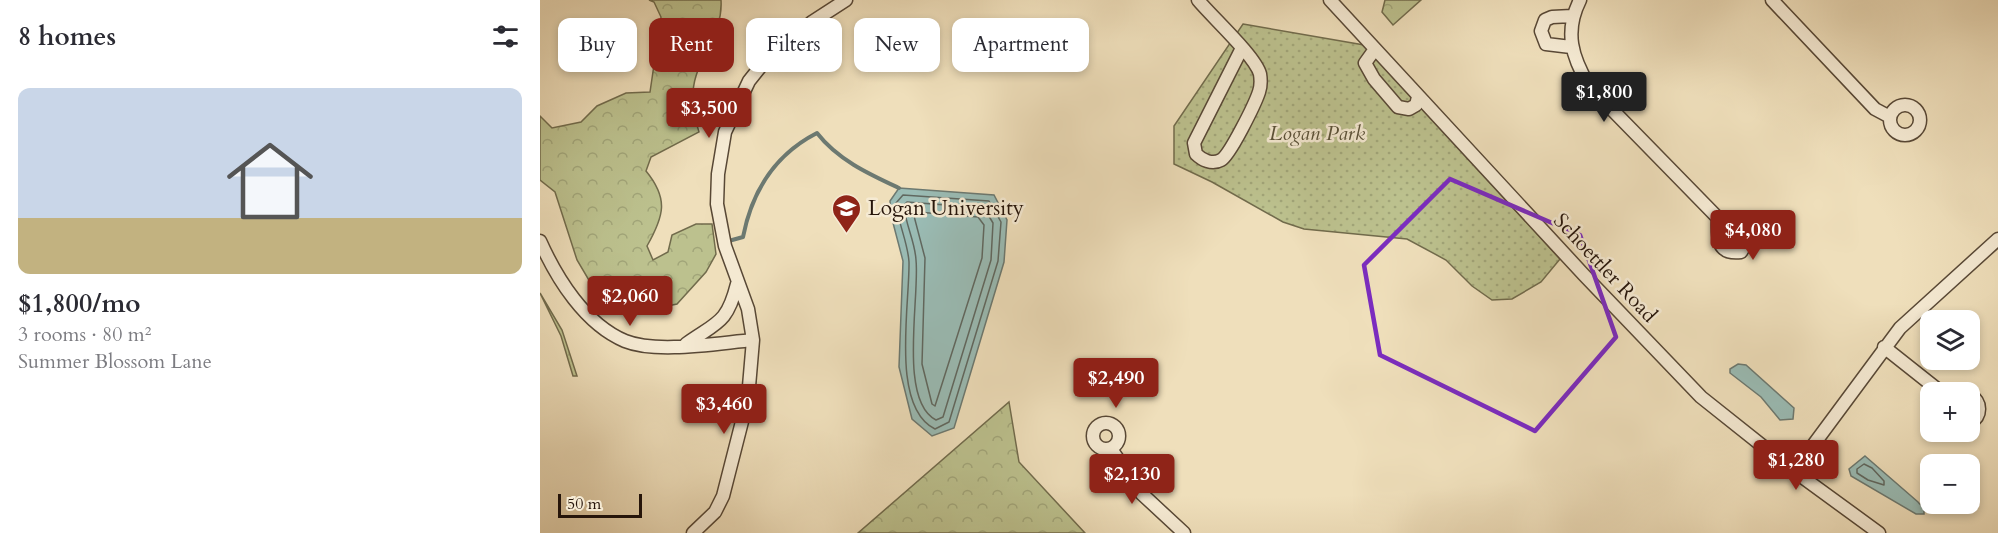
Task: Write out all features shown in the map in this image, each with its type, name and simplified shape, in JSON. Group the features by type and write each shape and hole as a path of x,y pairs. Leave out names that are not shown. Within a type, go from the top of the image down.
{"street":[{"path":"693,533 715,512 723,496 748,398 753,340 748,309 737,284 717,204 718,174 725,132 749,81 762,66 812,22 846,0"},
{"path":"1198,0 1242,48 1258,68 1260,90 1226,156 1215,162 1206,161 1196,154 1194,142 1242,48"},
{"name":"Schoettler Road","path":"1330,0 1418,97 1701,397 1794,471 1879,533"},
{"path":"1580,0 1572,16 1571,47 1576,65 1589,86 1718,219"},
{"path":"1772,0 1875,109 1890,117"},
{"path":"1571,47 1546,45 1541,31 1545,20 1552,17 1572,16"},
{"path":"1375,49 1365,63 1374,79 1398,107 1409,109 1416,105 1418,97"},
{"path":"1794,471 1900,328 1998,239"},
{"path":"542,248 573,297 598,327 626,342 684,345 753,340"},
{"path":"684,345 714,327 731,310 737,284"},
{"path":"1884,347 1928,382"},
{"path":"1111,449 1143,494 1184,533"}],"highlighted area":[{"path":"1450,179 1580,235 1616,337 1535,431 1380,355 1364,265"}],"green space":[{"path":"649,0 721,0 721,11 720,18 661,18 654,2"},
{"path":"1385,0 1421,0 1393,25 1382,12"},
{"name":"Logan Park","path":"1243,24 1364,45 1560,259 1541,282 1512,299 1492,300 1472,286 1446,260 1407,239 1304,229 1283,222 1212,182 1174,164 1174,126"},
{"path":"653,72 697,72 693,90 693,104 699,132 651,157 646,171 658,190 662,208 657,226 647,246 653,260 668,252 672,235 696,224 712,224 716,254 706,272 677,304 653,309 620,304 590,282 577,260 555,192 540,180 540,116 552,128 581,122 597,106 626,93 650,92"},
{"path":"540,293 562,330 577,376 573,376 561,336"},
{"path":"1009,402 1019,462 1085,533 858,533"}],"water":[{"path":"899,188 994,195 1007,220 1004,262 954,428 932,436 912,419 899,367 903,261 892,219 890,201"},
{"path":"1738,364 1746,365 1794,408 1793,419 1780,420 1761,397 1730,373 1730,369"},
{"path":"1865,456 1918,502 1920,514 1916,514 1851,476 1849,469"}],"waterway":[{"path":"725,242 743,237 753,204 768,176 789,152 817,133 844,159 899,188"}],"place":[{"name":"Logan University","path":"847,234"}]}
